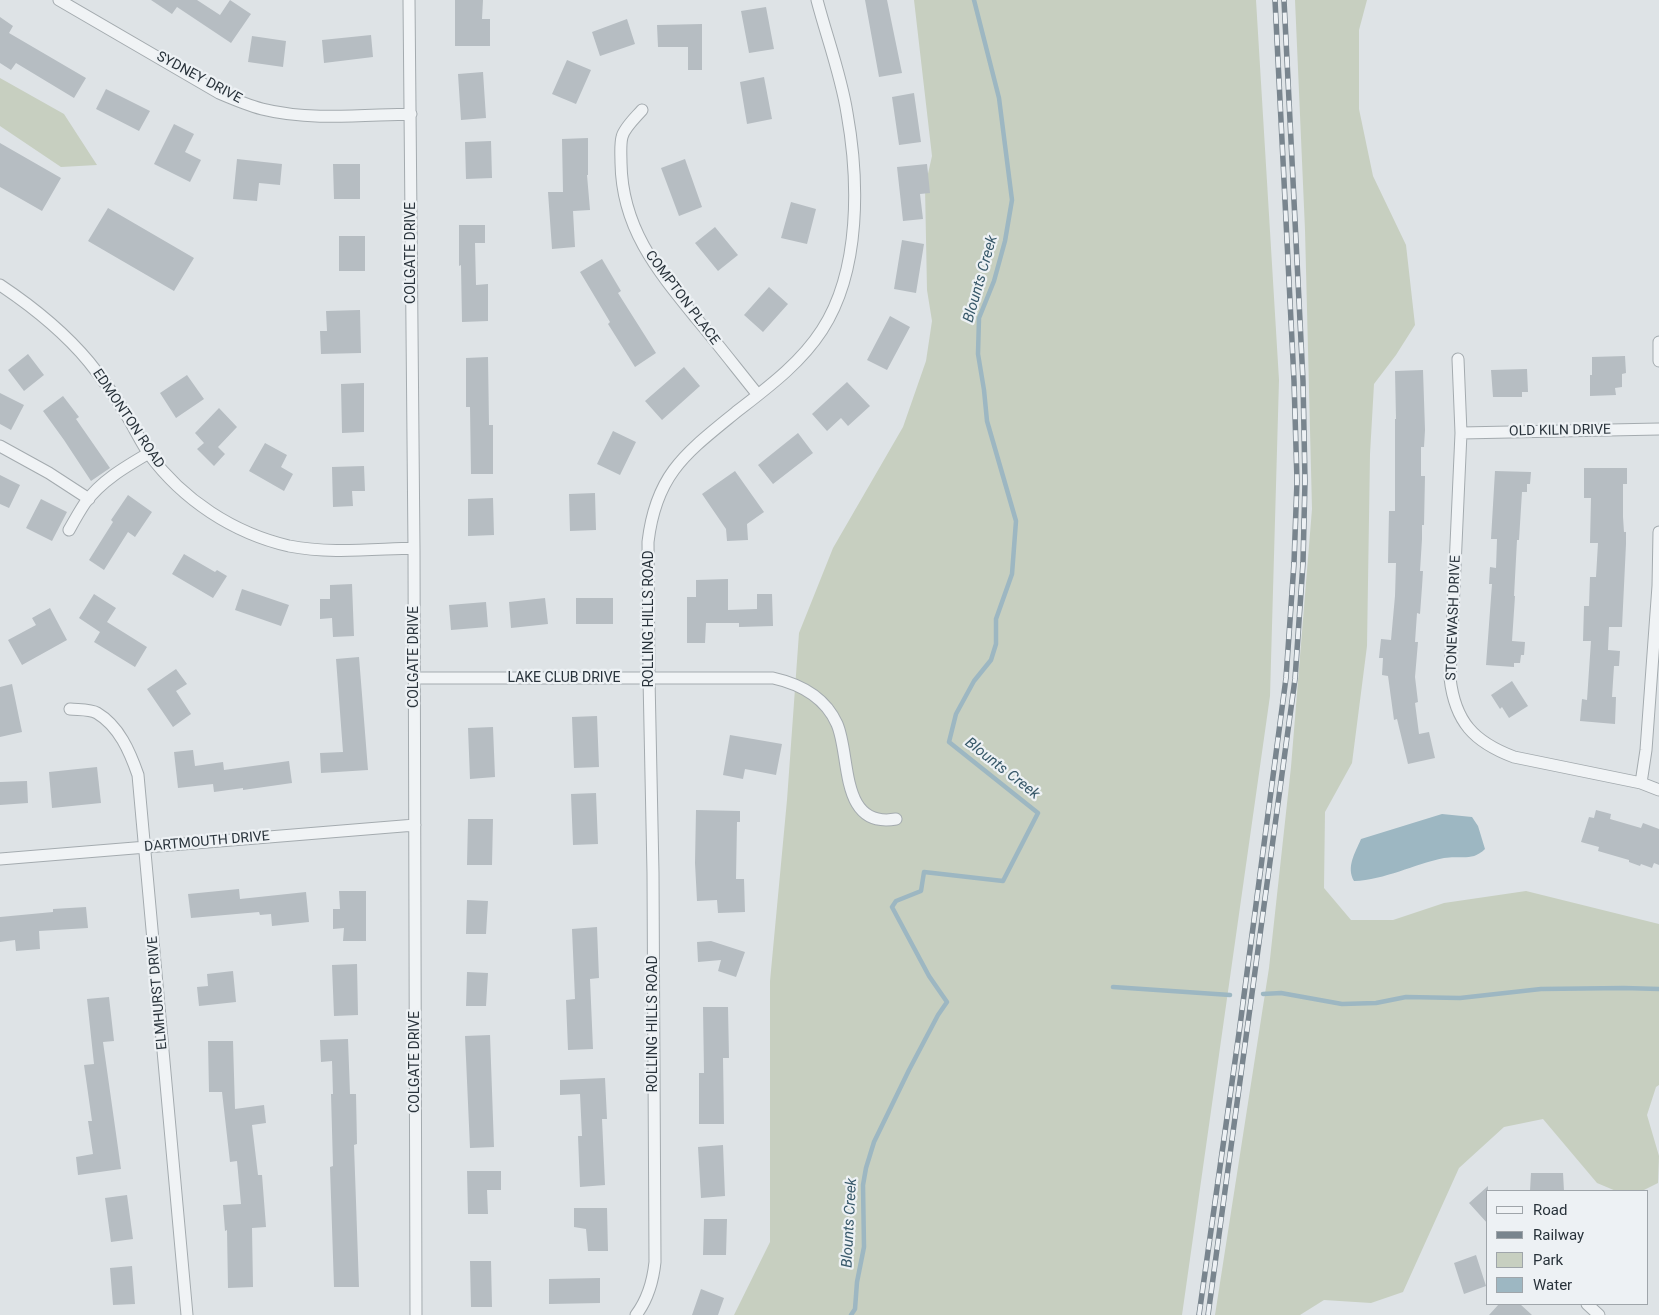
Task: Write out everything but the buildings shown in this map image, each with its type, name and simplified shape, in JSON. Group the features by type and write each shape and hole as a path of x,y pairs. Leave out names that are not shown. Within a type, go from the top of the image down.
{"street":[{"name":"SYDNEY DRIVE","path":"59,0 219,93 244,103 287,113 320,116 411,114"},
{"name":"COLGATE DRIVE","path":"409,0 414,548 416,1315"},
{"name":"ROLLING HILLS ROAD","path":"636,1315 648,1295 653,1279 655,1262 653,873 648,542 650,522 657,500 668,478 679,462 693,447 786,371 811,345 836,305 844,283 853,220 852,149 842,88 817,0"},
{"name":"COMPTON PLACE","path":"642,110 622,135 621,145 621,172 634,227 644,249 659,272 758,395"},
{"name":"EDMONTON ROAD","path":"0,285 48,320 88,361 116,399 149,453 162,470 193,500 221,519 248,533 274,542 307,549 414,548"},
{"path":"1659,342 1659,361"},
{"name":"STONEWASH DRIVE","path":"1458,359 1462,432 1450,678 1452,694 1460,715 1478,739 1494,750 1514,757 1641,783 1659,790"},
{"name":"OLD KILN DRIVE","path":"1462,432 1659,429"},
{"path":"0,446 49,473 88,499"},
{"path":"69,530 88,499 107,480 129,464 149,453"},
{"path":"1641,783 1646,750 1657,606 1659,532"},
{"name":"LAKE CLUB DRIVE","path":"414,678 774,678 790,682 805,689 819,699 830,711 837,723 851,793 855,802 873,818 883,820 896,819"},
{"name":"ELMHURST DRIVE","path":"70,709 96,712 109,723 124,741 132,756 138,775 187,1315"},
{"name":"DARTMOUTH DRIVE","path":"0,860 414,825"},
{"path":"1588,1305 1599,1315"}],"green space":[{"path":"914,0 1256,0 1279,380 1270,696 1182,1315 734,1315 770,1242 770,981 787,800 799,633 833,548 903,427 926,361 932,321 927,290 925,187 932,156"},
{"path":"1295,0 1367,0 1359,30 1359,109 1373,176 1406,245 1415,325 1396,355 1374,384 1370,454 1367,646 1352,763 1325,812 1324,888 1351,920 1393,920 1444,903 1526,891 1659,924 1659,1085 1656,1087 1647,1115 1659,1156 1658,1183 1644,1190 1614,1190 1597,1183 1543,1119 1504,1127 1459,1168 1403,1292 1371,1303 1324,1300 1300,1315 1215,1315 1269,968 1291,767 1312,509 1305,230"},
{"path":"0,78 64,114 97,165 61,167 0,126"}],"water":[{"path":"1442,814 1472,817 1478,826 1485,849 1471,857 1444,858 1377,878 1354,881 1351,865 1361,839"}],"waterway":[{"name":"Blounts Creek","path":"851,1315 855,1309 857,1282 864,1247 863,1185 866,1168 874,1142 909,1070 938,1015 947,1002 929,976 892,907 896,901 921,891 924,872 1003,881 1038,813 949,742 956,714 974,681 991,660 996,644 996,619 1012,574 1016,521 987,421 978,354 979,318 994,281 1005,241 1012,200 999,98 974,0"},
{"path":"1113,987 1230,995"},
{"path":"1263,994 1281,993 1342,1004 1376,1003 1406,997 1460,998 1541,989 1659,989"}],"railway":[{"path":"1199,1315 1286,678 1294,563 1297,481 1294,381 1275,0"},
{"path":"1208,1315 1295,679 1303,563 1305,481 1303,381 1284,0"}]}
